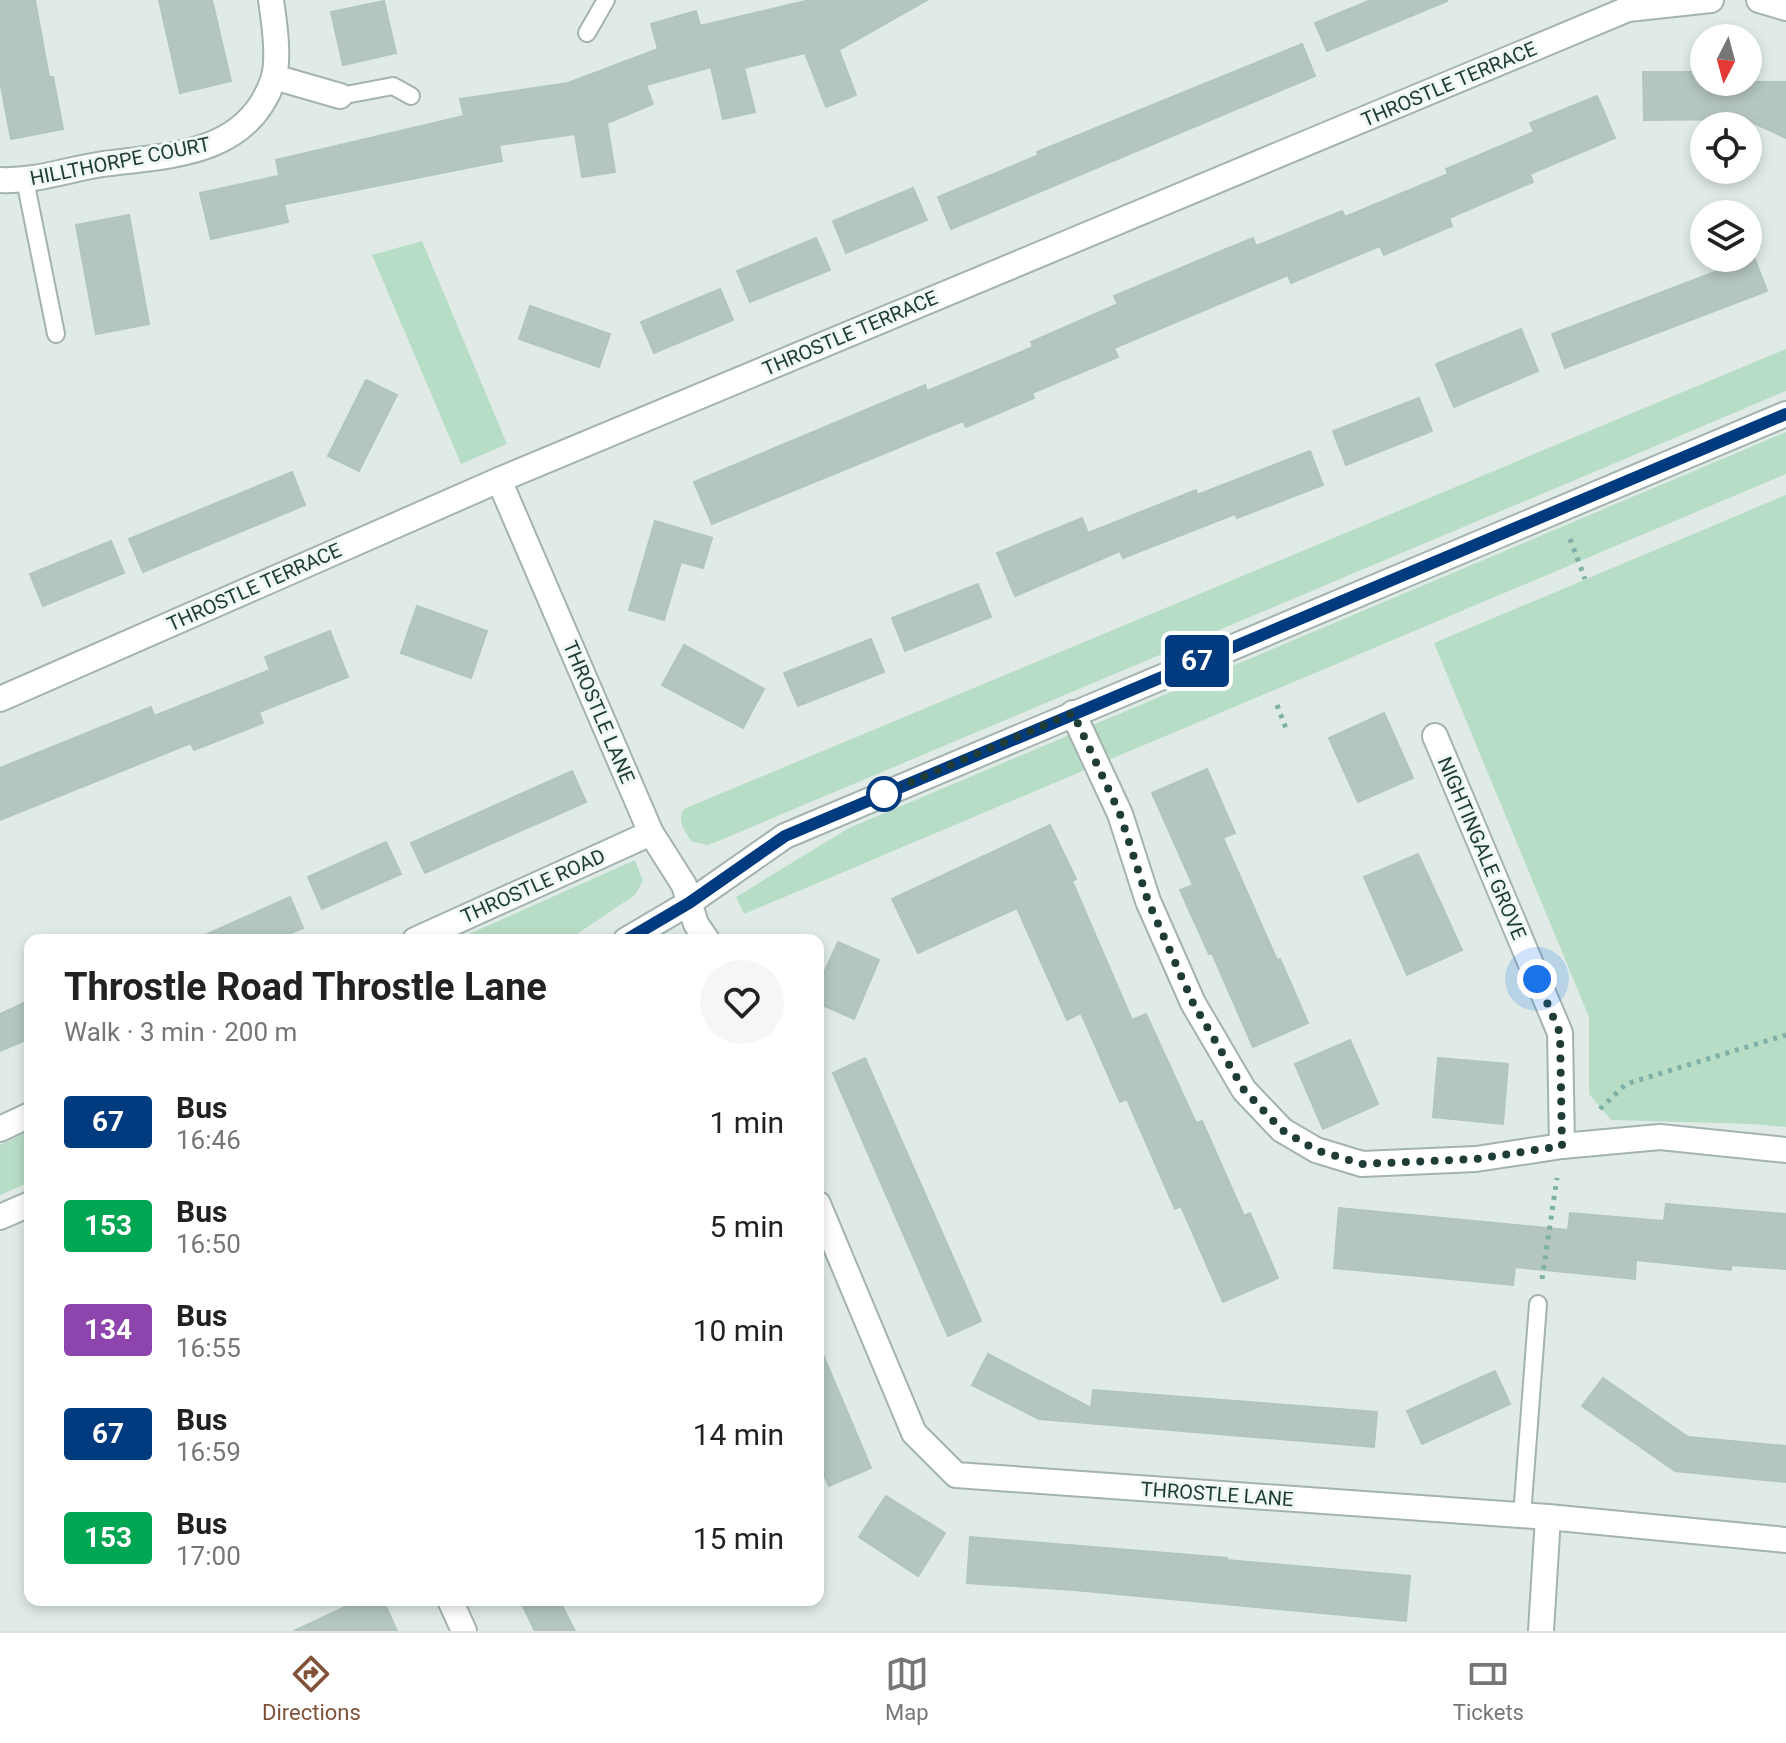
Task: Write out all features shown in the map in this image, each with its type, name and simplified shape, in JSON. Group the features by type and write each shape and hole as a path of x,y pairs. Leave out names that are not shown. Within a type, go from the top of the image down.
{"street":[{"name":"HILLTHORPE COURT","path":"0,180 25,180 80,167 179,154 224,141 257,113 274,77 275,29 271,0"},
{"name":"THROSTLE TERRACE","path":"0,699 499,480 1628,9 1711,0"},
{"path":"1759,0 1786,8"},
{"path":"274,77 340,96"},
{"path":"636,934 689,903 785,836 1786,414"},
{"name":"THROSTLE LANE","path":"499,480 651,833 684,885 696,924 703,934"},
{"path":"1073,713 1120,814 1148,901 1193,1003 1244,1090 1282,1130 1316,1150 1362,1164 1476,1159 1562,1146 1660,1137 1786,1150"},
{"name":"NIGHTINGALE GROVE","path":"1435,736 1560,1033 1562,1146"},
{"name":"THROSTLE ROAD","path":"428,934 651,833"},
{"path":"0,1129 24,1118"},
{"path":"0,1217 24,1207"},
{"name":"THROSTLE LANE","path":"824,1218 914,1433 956,1475 1548,1517 1786,1540"},
{"path":"1541,1631 1548,1517"},
{"path":"453,1606 464,1631"}],"lane":[{"path":"587,33 606,0"},
{"path":"340,96 393,86 411,96"},
{"path":"25,180 56,334"},
{"path":"1522,1516 1538,1304"}],"path":[{"path":"1560,508 1585,579"},
{"path":"1277,705 1287,731"}],"green space":[{"path":"422,241 507,444 461,464 372,255"},
{"path":"1786,349 1786,391 716,842 707,845 691,841 682,825 684,809"},
{"path":"1786,432 1786,474 744,914 736,897 849,828"},
{"path":"1786,495 1786,1127 1611,1120 1589,1094 1589,1017 1434,643"},
{"path":"635,860 643,881 635,895 577,934 469,934"},
{"path":"24,1134 24,1185 0,1195 0,1145"}],"building":[{"path":"0,0 35,0 49,77 53,77 63,129 11,139 0,81"},
{"path":"159,0 212,0 231,81 180,93"},
{"path":"810,0 927,0 839,50 856,95 826,107 805,53 744,68 755,112 723,119 711,67 646,85 653,104 607,123 615,172 582,177 575,134 499,145 502,161 285,204 276,160 464,116 460,99 568,83 658,49 651,24 696,11 700,26"},
{"path":"1371,0 1447,1 1327,51 1315,23"},
{"path":"384,1 396,53 343,65 331,12"},
{"path":"1302,44 1315,76 951,229 938,197 1039,155 1037,152"},
{"path":"1643,72 1690,72 1690,96 1762,96 1762,82 1786,82 1786,138 1762,127 1762,112 1690,112 1690,120 1644,120"},
{"path":"1597,96 1615,138 1530,174 1533,182 1449,218 1452,226 1384,255 1380,246 1291,283 1288,275 1114,348 1118,357 1032,393 1034,398 966,427 963,421 712,524 694,482 925,385 927,391 1033,347 1031,342 1118,304 1114,296 1253,238 1256,246 1342,211 1345,217 1448,174 1446,169 1534,132 1530,123"},
{"path":"278,176 288,222 211,239 200,193"},
{"path":"913,188 927,220 846,253 833,221"},
{"path":"129,215 149,324 96,334 76,225"},
{"path":"816,238 830,270 750,302 737,271"},
{"path":"1715,272 1760,272 1767,291 1565,368 1552,334"},
{"path":"720,289 733,320 654,353 641,322"},
{"path":"530,306 610,334 599,367 519,339"},
{"path":"1521,329 1538,371 1454,407 1436,364"},
{"path":"366,380 397,395 359,471 328,456"},
{"path":"1419,398 1432,431 1346,465 1333,431"},
{"path":"1310,451 1323,485 1237,518 1235,514 1123,558 1120,551 1015,596 997,553 1082,518 1088,533 1196,490 1197,495"},
{"path":"292,472 305,505 143,572 129,539"},
{"path":"655,521 712,538 703,568 681,562 664,620 629,610"},
{"path":"111,541 124,573 43,606 30,574"},
{"path":"978,584 991,617 905,651 892,618"},
{"path":"417,606 487,631 471,678 401,653"},
{"path":"330,631 348,677 259,712 263,723 194,750 191,743 0,820 0,768 151,707 154,716 270,670 265,657"},
{"path":"871,639 884,672 798,706 784,673"},
{"path":"684,645 764,689 743,728 662,685"},
{"path":"1384,713 1413,778 1358,802 1329,738"},
{"path":"1207,769 1235,833 1223,838 1308,1023 1253,1047 1212,953 1209,954 1180,890 1193,885 1152,793"},
{"path":"572,771 586,802 425,873 411,843"},
{"path":"1050,825 1076,879 1072,881 1132,1020 1146,1014 1196,1123 1202,1121 1244,1216 1250,1213 1278,1278 1223,1302 1181,1206 1175,1209 1127,1099 1120,1102 1081,1013 1067,1020 1017,908 918,953 892,899"},
{"path":"386,842 401,874 322,909 308,877"},
{"path":"1418,854 1462,950 1407,975 1364,877"},
{"path":"290,897 303,928 289,934 207,934"},
{"path":"838,942 879,960 854,1019 824,1006 824,973"},
{"path":"24,1003 24,1041 0,1051 0,1014"},
{"path":"1350,1040 1378,1104 1323,1129 1295,1064"},
{"path":"865,1058 981,1321 948,1336 833,1073"},
{"path":"1438,1058 1508,1064 1503,1124 1433,1117"},
{"path":"1666,1204 1786,1214 1786,1269 1731,1265 1731,1270 1636,1260 1635,1279 1515,1267 1513,1285 1334,1268 1339,1208 1568,1230 1570,1213 1664,1221"},
{"path":"988,1354 1091,1408 1093,1390 1377,1412 1374,1447 1039,1419 972,1385"},
{"path":"824,1357 871,1468 829,1486 824,1475"},
{"path":"1495,1371 1510,1404 1422,1444 1407,1411"},
{"path":"1603,1378 1688,1437 1786,1446 1786,1482 1675,1471 1582,1406"},
{"path":"886,1496 945,1533 918,1576 859,1537"},
{"path":"970,1537 1410,1576 1406,1621 967,1583"},
{"path":"347,1606 386,1606 397,1631 294,1631"},
{"path":"523,1606 562,1606 575,1631 535,1631"}],"bus line":[{"name":"67","path":"639,934 785,836 1786,414"}],"route":[{"path":"884,794 871,799 1073,713 1120,814 1148,901 1193,1003 1244,1090 1282,1130 1316,1150 1362,1164 1476,1159 1562,1146 1560,1033 1537,979"}]}
